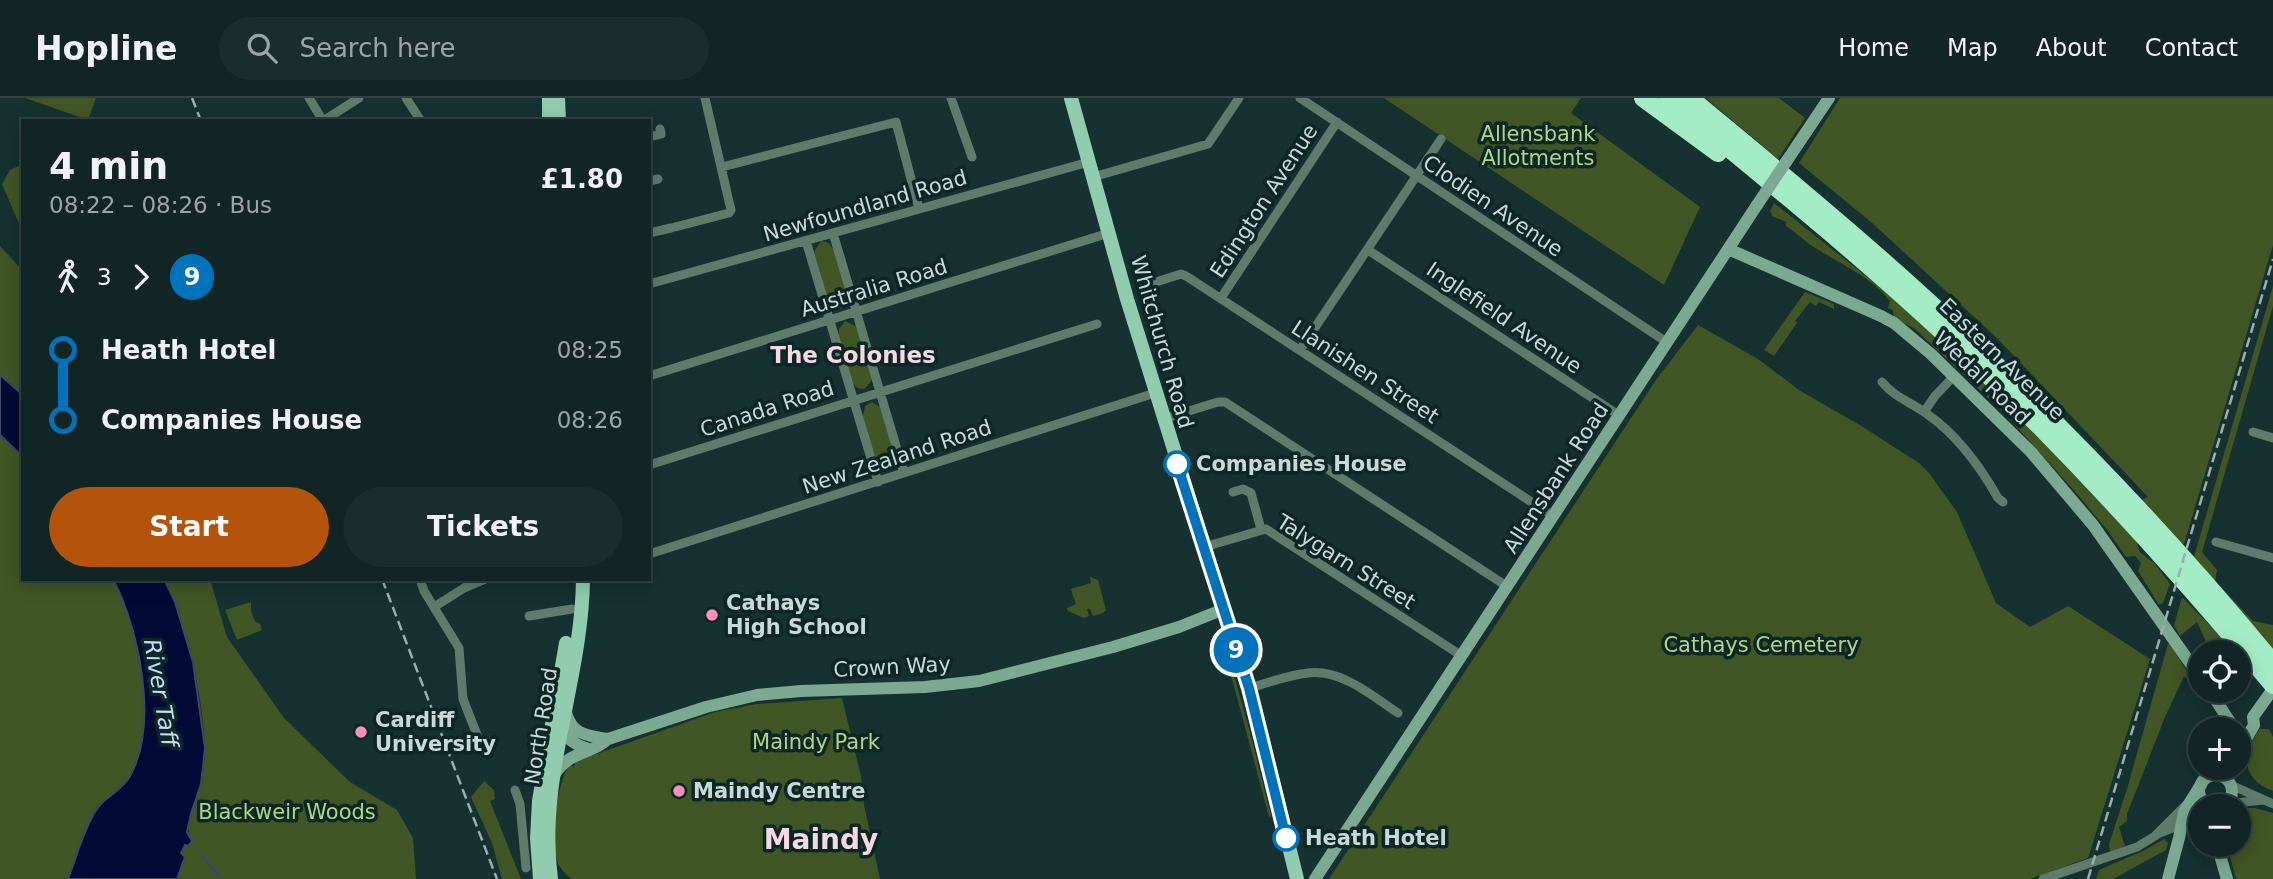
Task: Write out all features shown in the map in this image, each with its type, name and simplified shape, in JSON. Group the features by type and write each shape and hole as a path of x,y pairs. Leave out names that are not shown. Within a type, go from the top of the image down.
{"highway":[{"path":"1643,98 1786,203 1816,220"},
{"name":"Eastern Avenue","path":"1668,98 1816,220 1984,371 2266,662"},
{"name":"Eastern Avenue","path":"1690,98 1818,204 1993,362 2145,517 2266,662 2273,687"}],"main road":[{"path":"549,98 549,119"},
{"path":"558,98 559,119"},
{"name":"Whitchurch Road","path":"1071,98 1155,393 1249,688 1297,879"},
{"name":"North Road","path":"552,879 547,826 561,732 560,715 574,581"},
{"name":"North Road","path":"540,879 530,838 581,614 583,581"}],"street":[{"path":"309,98 322,119"},
{"path":"326,119 359,98"},
{"path":"406,98 420,119"},
{"path":"651,232 729,213 731,210 705,98"},
{"path":"951,98 972,157"},
{"path":"1093,177 1208,145 1239,98"},
{"name":"Clodien Avenue","path":"1300,98 1668,343"},
{"name":"Allensbank Road","path":"1315,879 1829,98"},
{"path":"722,167 896,122 919,209"},
{"name":"Edington Avenue","path":"1221,298 1337,122"},
{"path":"651,136 661,134 660,128"},
{"path":"1300,350 1441,139"},
{"name":"Newfoundland Road","path":"651,283 1089,162"},
{"path":"833,233 904,473"},
{"name":"Australia Road","path":"651,375 1109,233"},
{"path":"806,241 878,482"},
{"name":"Wedal Road","path":"1728,249 1887,319 1917,341 2031,452 2093,525 2188,660"},
{"name":"Inglefield Avenue","path":"1368,250 1620,416"},
{"name":"Llanishen Street","path":"1153,283 1184,275 1553,516"},
{"name":"Canada Road","path":"651,464 1097,324"},
{"path":"1924,412 1954,376"},
{"path":"1882,382 1891,393 1924,412 1976,462 2003,502"},
{"name":"New Zealand Road","path":"651,554 1155,393"},
{"path":"1163,419 1225,402 1508,587"},
{"path":"2253,432 2273,438"},
{"path":"1233,492 1243,489 1251,493 1261,529"},
{"name":"Talygarn Street","path":"1204,547 1266,529 1462,656"},
{"path":"2216,542 2273,558"},
{"path":"421,581 458,648 463,699 485,751"},
{"path":"434,607 480,581"},
{"path":"529,616 572,609"},
{"name":"Crown Way","path":"554,775 569,758 603,744 608,739 706,707 757,695 811,690 925,687 979,681 1113,648 1178,627 1199,626 1225,614"},
{"path":"1249,688 1302,674 1325,674 1350,682 1398,713"},
{"path":"2251,730 2254,725 2253,717 2273,687"},
{"path":"560,715 581,734 608,739"},
{"path":"561,732 574,743 589,749"},
{"path":"2199,794 2202,783 2211,775 2217,775 2273,804"},
{"path":"2158,834 2161,828 2187,805 2204,780"},
{"path":"2232,780 2232,794"},
{"path":"515,790 530,838 526,868"},
{"path":"2251,802 2263,800"},
{"path":"2168,879 2187,805"},
{"path":"2043,879 2137,847 2158,834 2188,822"},
{"path":"2221,857 2227,879"}],"green space":[{"path":"25,98 96,98 88,119"},
{"name":"Allensbank Allotments","path":"1384,98 1581,98 1571,113 1700,207 1664,285"},
{"path":"1706,98 1779,98 1805,118 1778,159"},
{"path":"1840,98 2273,98 2273,245 2184,544 2174,542 2140,500 2148,497 1997,338 1871,222 1799,163"},
{"path":"21,165 21,228 2,184 10,170"},
{"path":"1774,203 1886,292 1940,340 2064,463 2136,540 2140,552 2155,564 2170,584 2163,603 2159,605 2138,571 2141,563 2135,556 2126,557 2078,495 2005,414 1914,328 1894,319 1893,310 1888,308 1890,301 1874,285 1809,243 1786,226 1786,222 1772,216 1770,211"},
{"path":"821,241 827,242 834,250 842,274 847,299 840,309 829,305 814,252"},
{"path":"0,246 21,269 21,393 0,375"},
{"path":"2273,286 2273,306 2202,552 2217,570 2215,581 2253,621 2273,625 2273,651 2193,560"},
{"path":"1805,292 1834,304 1834,309 1819,302 1816,306 1810,302 1774,356 1764,350"},
{"path":"845,321 856,326 872,380 865,389 857,388 851,381 838,339 839,329"},
{"name":"Cathays Cemetery","path":"1698,325 1758,359 1799,390 1919,463 1957,512 1996,603 2030,627 2068,606 2150,659 2088,858 2030,879 1329,879 1656,380"},
{"path":"872,402 880,407 896,461 889,470 878,466 862,420 865,406"},
{"path":"0,435 21,455 21,581 114,581 131,624 142,677 144,704 139,755 130,776 96,810 68,879 0,879"},
{"path":"1090,577 1098,580 1106,610 1093,616 1090,609 1087,609 1089,616 1084,618 1067,608 1076,604 1071,589 1091,583"},
{"name":"Blackweir Woods","path":"165,581 211,581 227,637 284,718 350,782 397,810 413,838 416,879 177,879 185,858 181,853 185,845 192,841 189,819 202,780 205,747 201,704 192,661 173,598"},
{"path":"2182,597 2224,640 2205,640 2197,622 2180,636 2174,625"},
{"path":"251,602 251,611 262,630 237,640 225,610"},
{"path":"1224,640 1250,732 1271,816 1269,817 1222,641"},
{"path":"2170,644 2188,673 2188,680 2184,676 2165,717 2127,814 2127,821 2119,827 2125,846 2110,852 2109,844"},
{"name":"Maindy Centre","path":"842,698 861,776 864,805 880,879 571,879 558,864 554,841 556,812 565,772 570,764 573,767 574,762 715,712 757,704"},
{"path":"2260,729 2269,729 2273,737 2273,791 2262,786 2251,774 2251,746"},
{"path":"484,781 494,790 495,799 490,801 521,879 502,879 492,843 471,797"},
{"path":"2251,808 2273,813 2273,879 2236,879 2230,857 2251,857"},
{"path":"2164,839 2168,843 2166,850 2113,879 2096,879 2099,870"}],"water":[{"path":"0,375 21,393 21,455 0,435"},
{"name":"River Taff","path":"114,581 165,581 175,602 193,662 205,748 201,784 187,832 192,841 188,846 185,845 181,853 185,857 177,879 68,879 95,811 124,785 139,755 144,704 142,677 131,624"}],"waterway":[{"path":"200,854 221,879"}],"railway":[{"path":"192,98 200,119"},
{"path":"2088,879 2273,259"},
{"path":"383,581 497,879"}],"bus line":[{"name":"9","path":"1177,464 1249,688 1286,838"}],"place":[{"name":"Companies House","path":"1177,464"},
{"name":"Cathays High School","path":"712,615"},
{"name":"Cardiff University","path":"361,732"},
{"name":"Maindy Centre","path":"679,791"},
{"name":"Heath Hotel","path":"1286,838"}],"district":[{"name":"The Colonies","path":"853,355"},
{"name":"Maindy","path":"821,839"}],"park label":[{"name":"Maindy Park","path":"816,742"}]}
